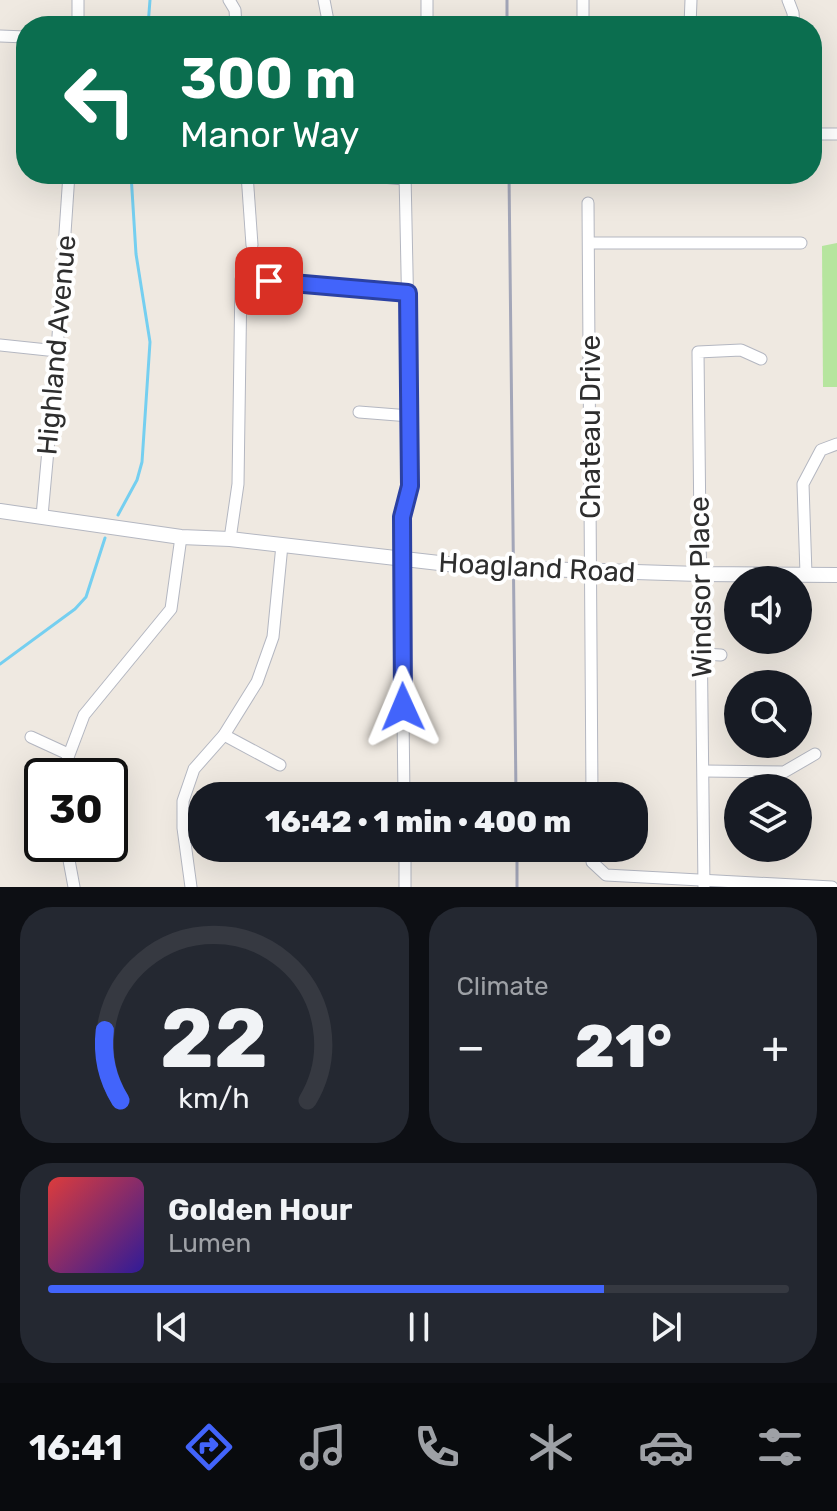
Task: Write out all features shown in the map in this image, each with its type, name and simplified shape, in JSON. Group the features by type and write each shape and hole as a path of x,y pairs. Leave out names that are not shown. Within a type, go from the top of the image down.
{"street":[{"name":"Highland Avenue","path":"42,516 68,184"},
{"path":"248,184 252,245"},
{"path":"404,184 410,486 402,517 401,559 404,782"},
{"name":"Chateau Drive","path":"588,203 592,782"},
{"path":"590,243 801,243"},
{"path":"230,539 238,484 241,279 408,293"},
{"path":"0,345 57,351"},
{"name":"Windsor Place","path":"704,884 698,352 741,350 761,359"},
{"path":"359,412 410,416"},
{"path":"806,566 803,484 821,450 837,444"},
{"name":"Hoagland Road","path":"0,511 181,537 230,539 474,567 724,574"},
{"path":"67,758 84,715 171,609 181,537"},
{"path":"191,887 183,828 183,801 194,769 224,735 257,682 273,637 282,545"},
{"name":"Hoagland Road","path":"812,574 837,575"},
{"path":"701,654 721,655"},
{"path":"224,735 280,765"},
{"path":"31,737 68,754"},
{"path":"704,771 784,772 815,754"},
{"path":"69,862 74,887"},
{"path":"405,862 405,887"},
{"path":"592,862 606,875 704,884 832,887"}],"green space":[{"path":"837,243 837,387 823,387 822,246"}],"waterway":[{"path":"149,16 150,0"},
{"path":"118,515 137,480 142,462 150,342 136,254 132,184"},
{"path":"0,664 75,609 86,597 105,538"}],"railway":[{"path":"507,0 507,16"},
{"path":"509,184 516,782"},
{"path":"517,862 517,887"}],"route":[{"path":"269,281 408,293 410,486 402,517 403,707"}]}
